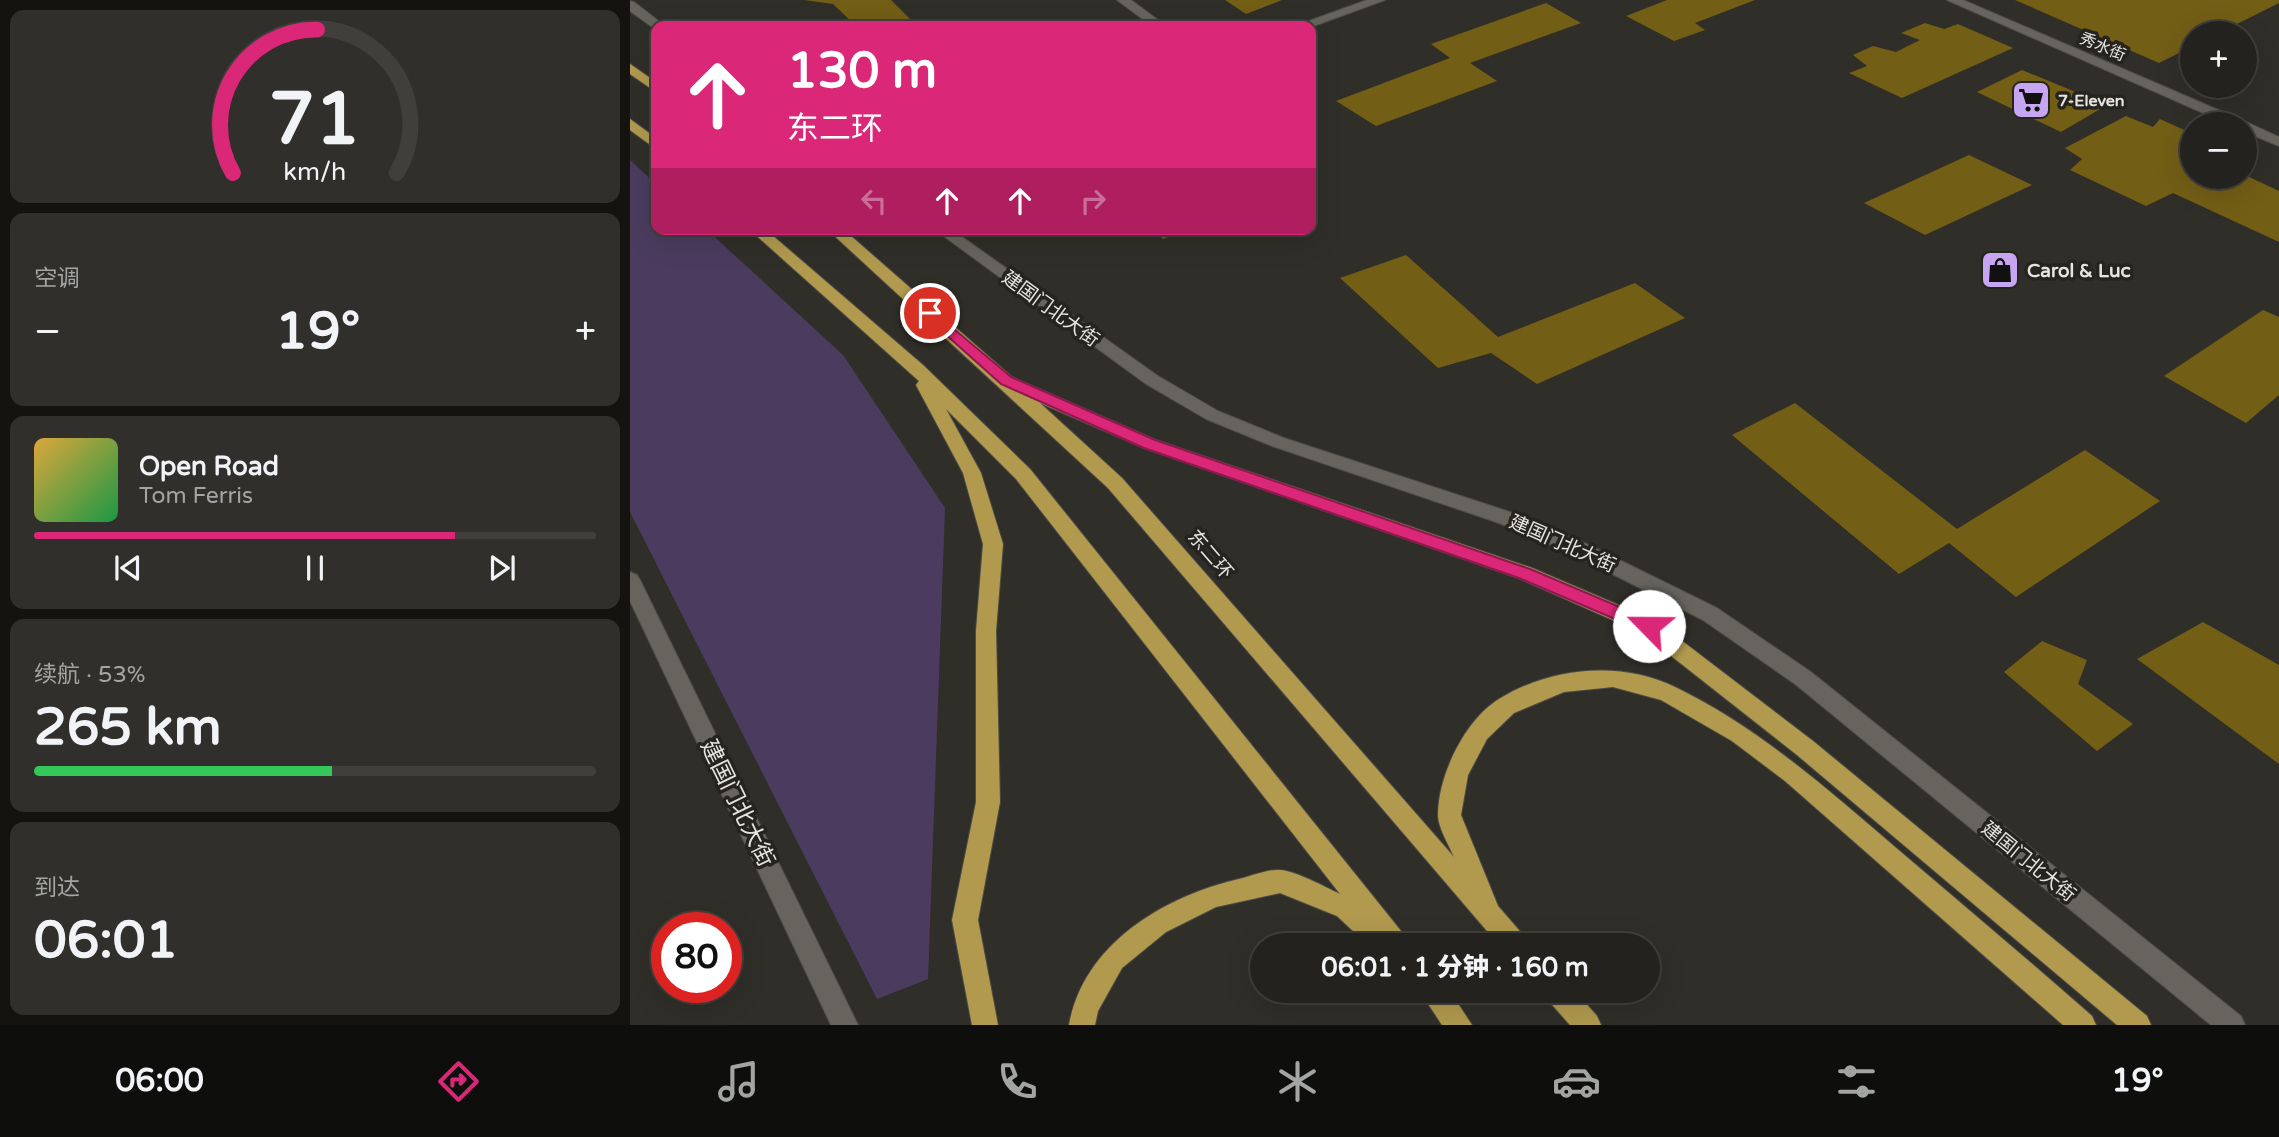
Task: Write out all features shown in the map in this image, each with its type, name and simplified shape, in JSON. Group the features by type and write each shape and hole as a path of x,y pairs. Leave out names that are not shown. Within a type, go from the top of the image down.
{"highway":[{"path":"630,68 651,84"},
{"path":"630,122 651,141"},
{"path":"763,235 917,369 1023,474 1386,933"},
{"name":"东二环","path":"841,235 1006,381 1115,483 1504,933"},
{"path":"917,369 972,473 993,544 986,631 988,802 965,920 985,1025"},
{"path":"1006,381 1150,444 1525,573 1649,626 1805,748 2138,1025"},
{"path":"1493,921 1449,815 1457,774 1479,732 1506,706 1562,683 1613,678 1667,693 1692,704 1740,734 1793,774 2083,1025"},
{"path":"1082,1025 1085,1008 1113,959 1157,923 1213,896 1280,881 1346,908 1374,933"},
{"path":"1442,1003 1459,1025"},
{"path":"1568,1003 1588,1025"}],"street":[{"path":"1123,0 1153,21"},
{"path":"1316,21 1379,0"},
{"name":"秀水街","path":"1953,0 2211,112"},
{"path":"630,5 652,21"},
{"path":"2257,132 2279,142"},
{"name":"建国门北大街","path":"949,235 1152,380 1212,415 1278,442 1506,518 1582,550 1710,614 1803,678 2232,1025"},
{"name":"建国门北大街","path":"630,580 845,1025"}],"shaded area":[{"path":"630,160 651,179 651,235 713,235 843,355 945,508 928,979 877,999 630,512"}],"building":[{"path":"804,0 891,0 910,19 851,21 833,4"},
{"path":"1225,0 1282,0 1246,14"},
{"path":"1667,0 1755,0 1695,23 1705,30 1674,41 1626,16"},
{"path":"2015,0 2279,0 2279,3 2243,21 2180,21 2180,52 2159,63"},
{"path":"1546,3 1581,23 1470,63 1497,81 1376,126 1336,101 1450,58 1431,44"},
{"path":"1925,23 1944,29 1958,24 2013,48 1902,98 1849,73 1867,66 1853,55 1873,46 1896,52 1920,40 1901,33"},
{"path":"2022,70 2107,105 2061,132 1977,92"},
{"path":"2126,116 2153,127 2160,119 2180,128 2180,189 2257,189 2257,181 2279,191 2279,242 2173,193 2146,206 2070,170 2082,159 2065,148"},
{"path":"1969,155 2032,185 1925,235 1864,203"},
{"path":"1406,255 1498,337 1635,283 1685,318 1537,384 1491,353 1438,368 1340,278"},
{"path":"2263,310 2279,317 2279,395 2246,423 2164,376"},
{"path":"1795,403 1957,529 2085,450 2160,501 2016,597 1949,543 1899,574 1732,435"},
{"path":"2203,622 2279,665 2279,764 2137,659"},
{"path":"2042,641 2087,660 2078,684 2133,724 2097,751 2004,672"}],"place":[{"name":"7-Eleven","path":"2031,100"},
{"name":"Carol & Luc","path":"2000,270"}],"route":[{"path":"930,313 1006,381 1150,444 1525,573 1649,626"}]}
